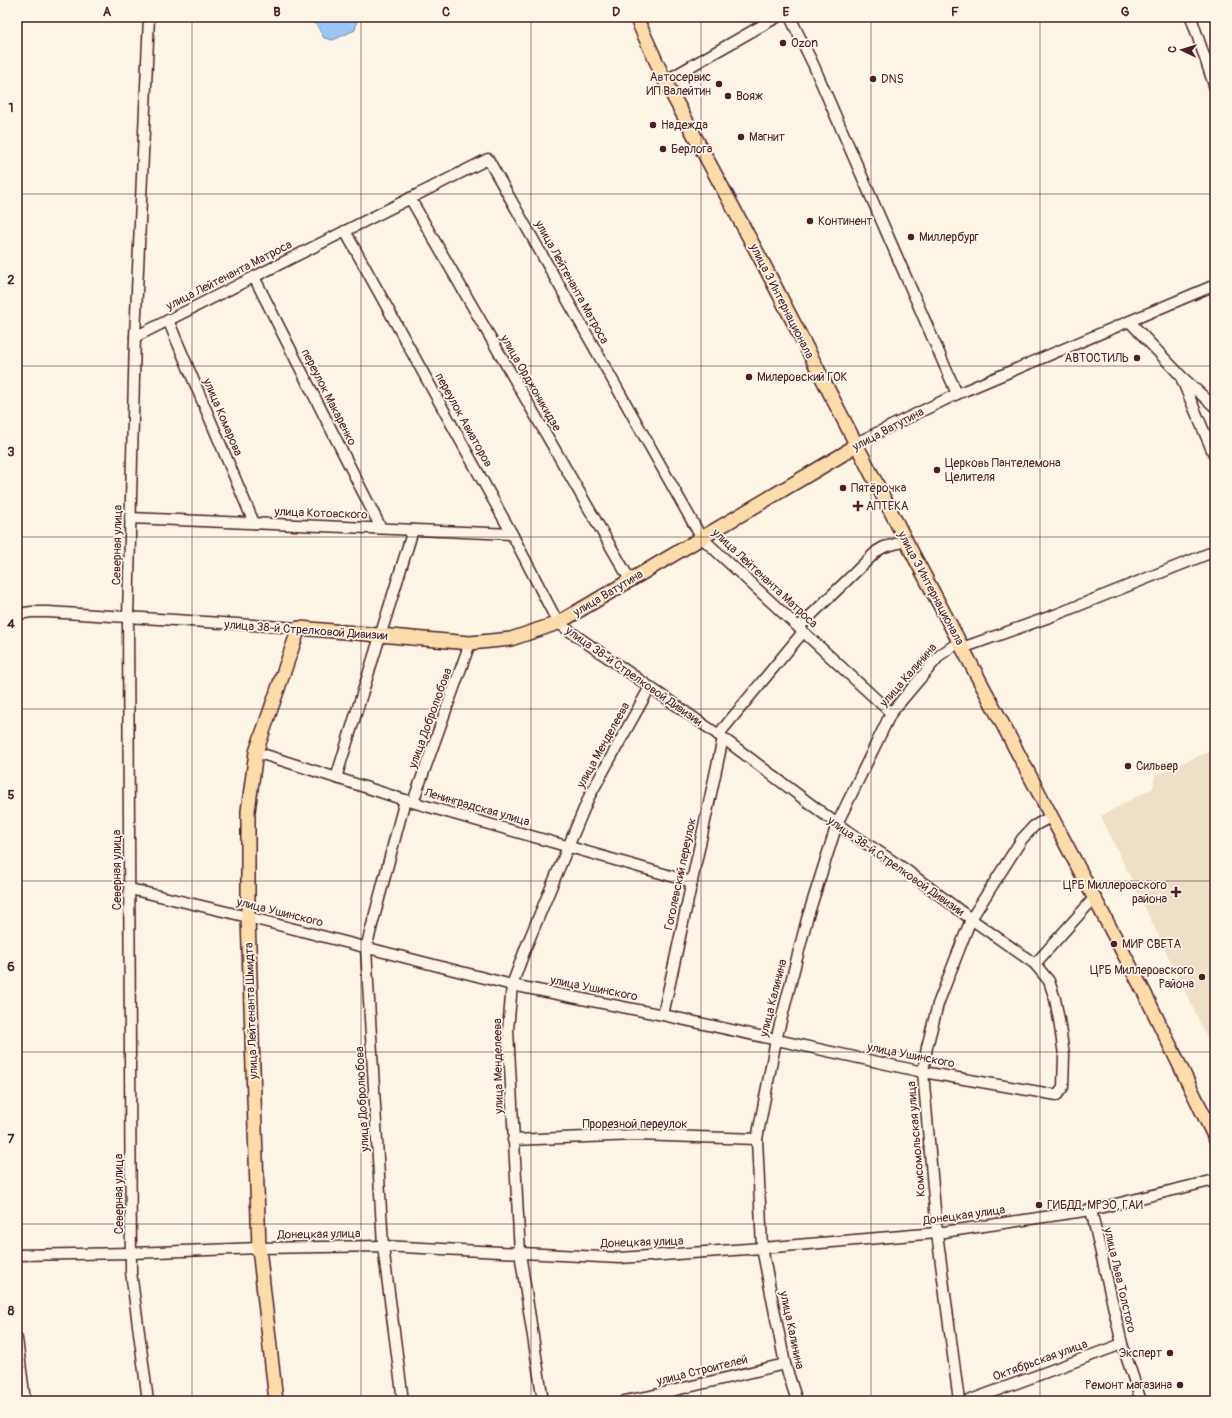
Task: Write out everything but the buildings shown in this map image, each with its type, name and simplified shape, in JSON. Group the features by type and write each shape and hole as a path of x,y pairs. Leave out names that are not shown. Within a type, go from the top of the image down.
{"main road":[{"name":"улица 3 Интернационала","path":"636,17 666,82 765,267 906,541 1095,897 1180,1063 1215,1138"},
{"name":"улица Ватутина","path":"558,623 845,453 856,443"},
{"name":"улица 38-й Стрелковой Дивизии","path":"299,628 470,643 511,639 558,623"},
{"name":"улица Лейтенанта Шмидта","path":"276,1401 259,1248 248,917 248,811 256,752 299,628"}],"street":[{"name":"Северная улица","path":"148,1401 131,1272 128,618 135,337 149,17"},
{"path":"666,82 777,17"},
{"path":"790,17 813,64 957,394"},
{"path":"1191,17 1215,88"},
{"name":"улица Лейтенанта Матроса","path":"135,337 488,159 701,537 891,713"},
{"name":"улица Орджоникидзе","path":"410,198 630,580"},
{"name":"переулок Авиаторов","path":"345,231 512,534 558,623"},
{"name":"переулок Макаренко","path":"254,277 381,528"},
{"name":"улица Ватутина","path":"856,443 957,394 1215,285"},
{"name":"улица Комарова","path":"168,320 254,523"},
{"path":"1130,322 1181,376 1215,406"},
{"path":"1181,376 1215,457"},
{"name":"улица Котовского","path":"130,518 512,534"},
{"path":"336,778 413,530"},
{"name":"Гоголевский переулок","path":"663,1015 692,882 720,737 801,630 877,551 884,547 906,541"},
{"name":"улица Калинина","path":"796,1401 785,1364 762,1248 757,1139 776,1040 807,918 837,824 891,713 940,655 961,645 1055,615 1215,551"},
{"name":"улица 38-й Стрелковой Дивизии","path":"17,614 48,612 299,628"},
{"name":"улица 38-й Стрелковой Дивизии","path":"558,623 720,737 837,824 906,870 971,919 1035,964"},
{"name":"улица Добролюбова","path":"403,1401 383,1246 366,948 409,801 470,643"},
{"name":"улица Менделеева","path":"543,1401 520,1253 508,1030 512,985 526,947 589,797 650,687"},
{"name":"Ленинградская улица","path":"256,752 409,801 692,882"},
{"name":"Комсомольская улица","path":"959,1401 937,1233 923,1072 927,1047 938,1004 971,919 1022,839 1034,826 1052,816"},
{"name":"улица Ушинского","path":"130,888 512,985 663,1015 923,1072 1057,1095 1063,1087 1064,1055 1059,1020 1055,999 1049,981 1035,964"},
{"path":"1035,964 1095,897"},
{"name":"Прорезной переулок","path":"513,1140 636,1135 757,1139"},
{"name":"Донецкая улица","path":"17,1255 383,1246 620,1258 937,1233 1091,1210 1215,1180"},
{"name":"улица Льва Толстого","path":"1091,1210 1122,1344 1141,1401"},
{"path":"17,1339 25,1401"},
{"name":"Октябрьская улица","path":"968,1401 1122,1344"},
{"name":"улица Строителей","path":"626,1401 647,1399 785,1364"}],"shaded area":[{"name":"ЦРБ Миллеровского района","path":"1215,749 1215,1054 1101,816 1153,788 1155,775"}],"water":[{"path":"300,17 358,17 355,30 333,40 324,38 316,24"}],"place":[{"name":"Ozon","path":"783,43"},
{"name":"DNS","path":"873,79"},
{"name":"Автосервис ИП Валейтин","path":"719,84"},
{"name":"Вояж","path":"728,96"},
{"name":"Надежда","path":"653,125"},
{"name":"Магнит","path":"741,137"},
{"name":"Берлога","path":"663,149"},
{"name":"Континент","path":"810,221"},
{"name":"Миллербург","path":"911,237"},
{"name":"АВТОСТИЛЬ","path":"1137,358"},
{"name":"Милеровский ГОК","path":"749,377"},
{"name":"Церковь Пантелемона Целителя","path":"937,470"},
{"name":"Пятёрочка","path":"843,488"},
{"name":"АПТЕКА","path":"858,506"},
{"name":"Сильвер","path":"1128,766"},
{"name":"ЦРБ Миллеровского района","path":"1176,892"},
{"name":"МИР СВЕТА","path":"1114,944"},
{"name":"ЦРБ Миллеровского Района","path":"1202,977"},
{"name":"ГИБДД, МРЭО, ГАИ","path":"1039,1205"},
{"name":"Эксперт","path":"1170,1353"},
{"name":"Ремонт магазина","path":"1180,1385"}]}
